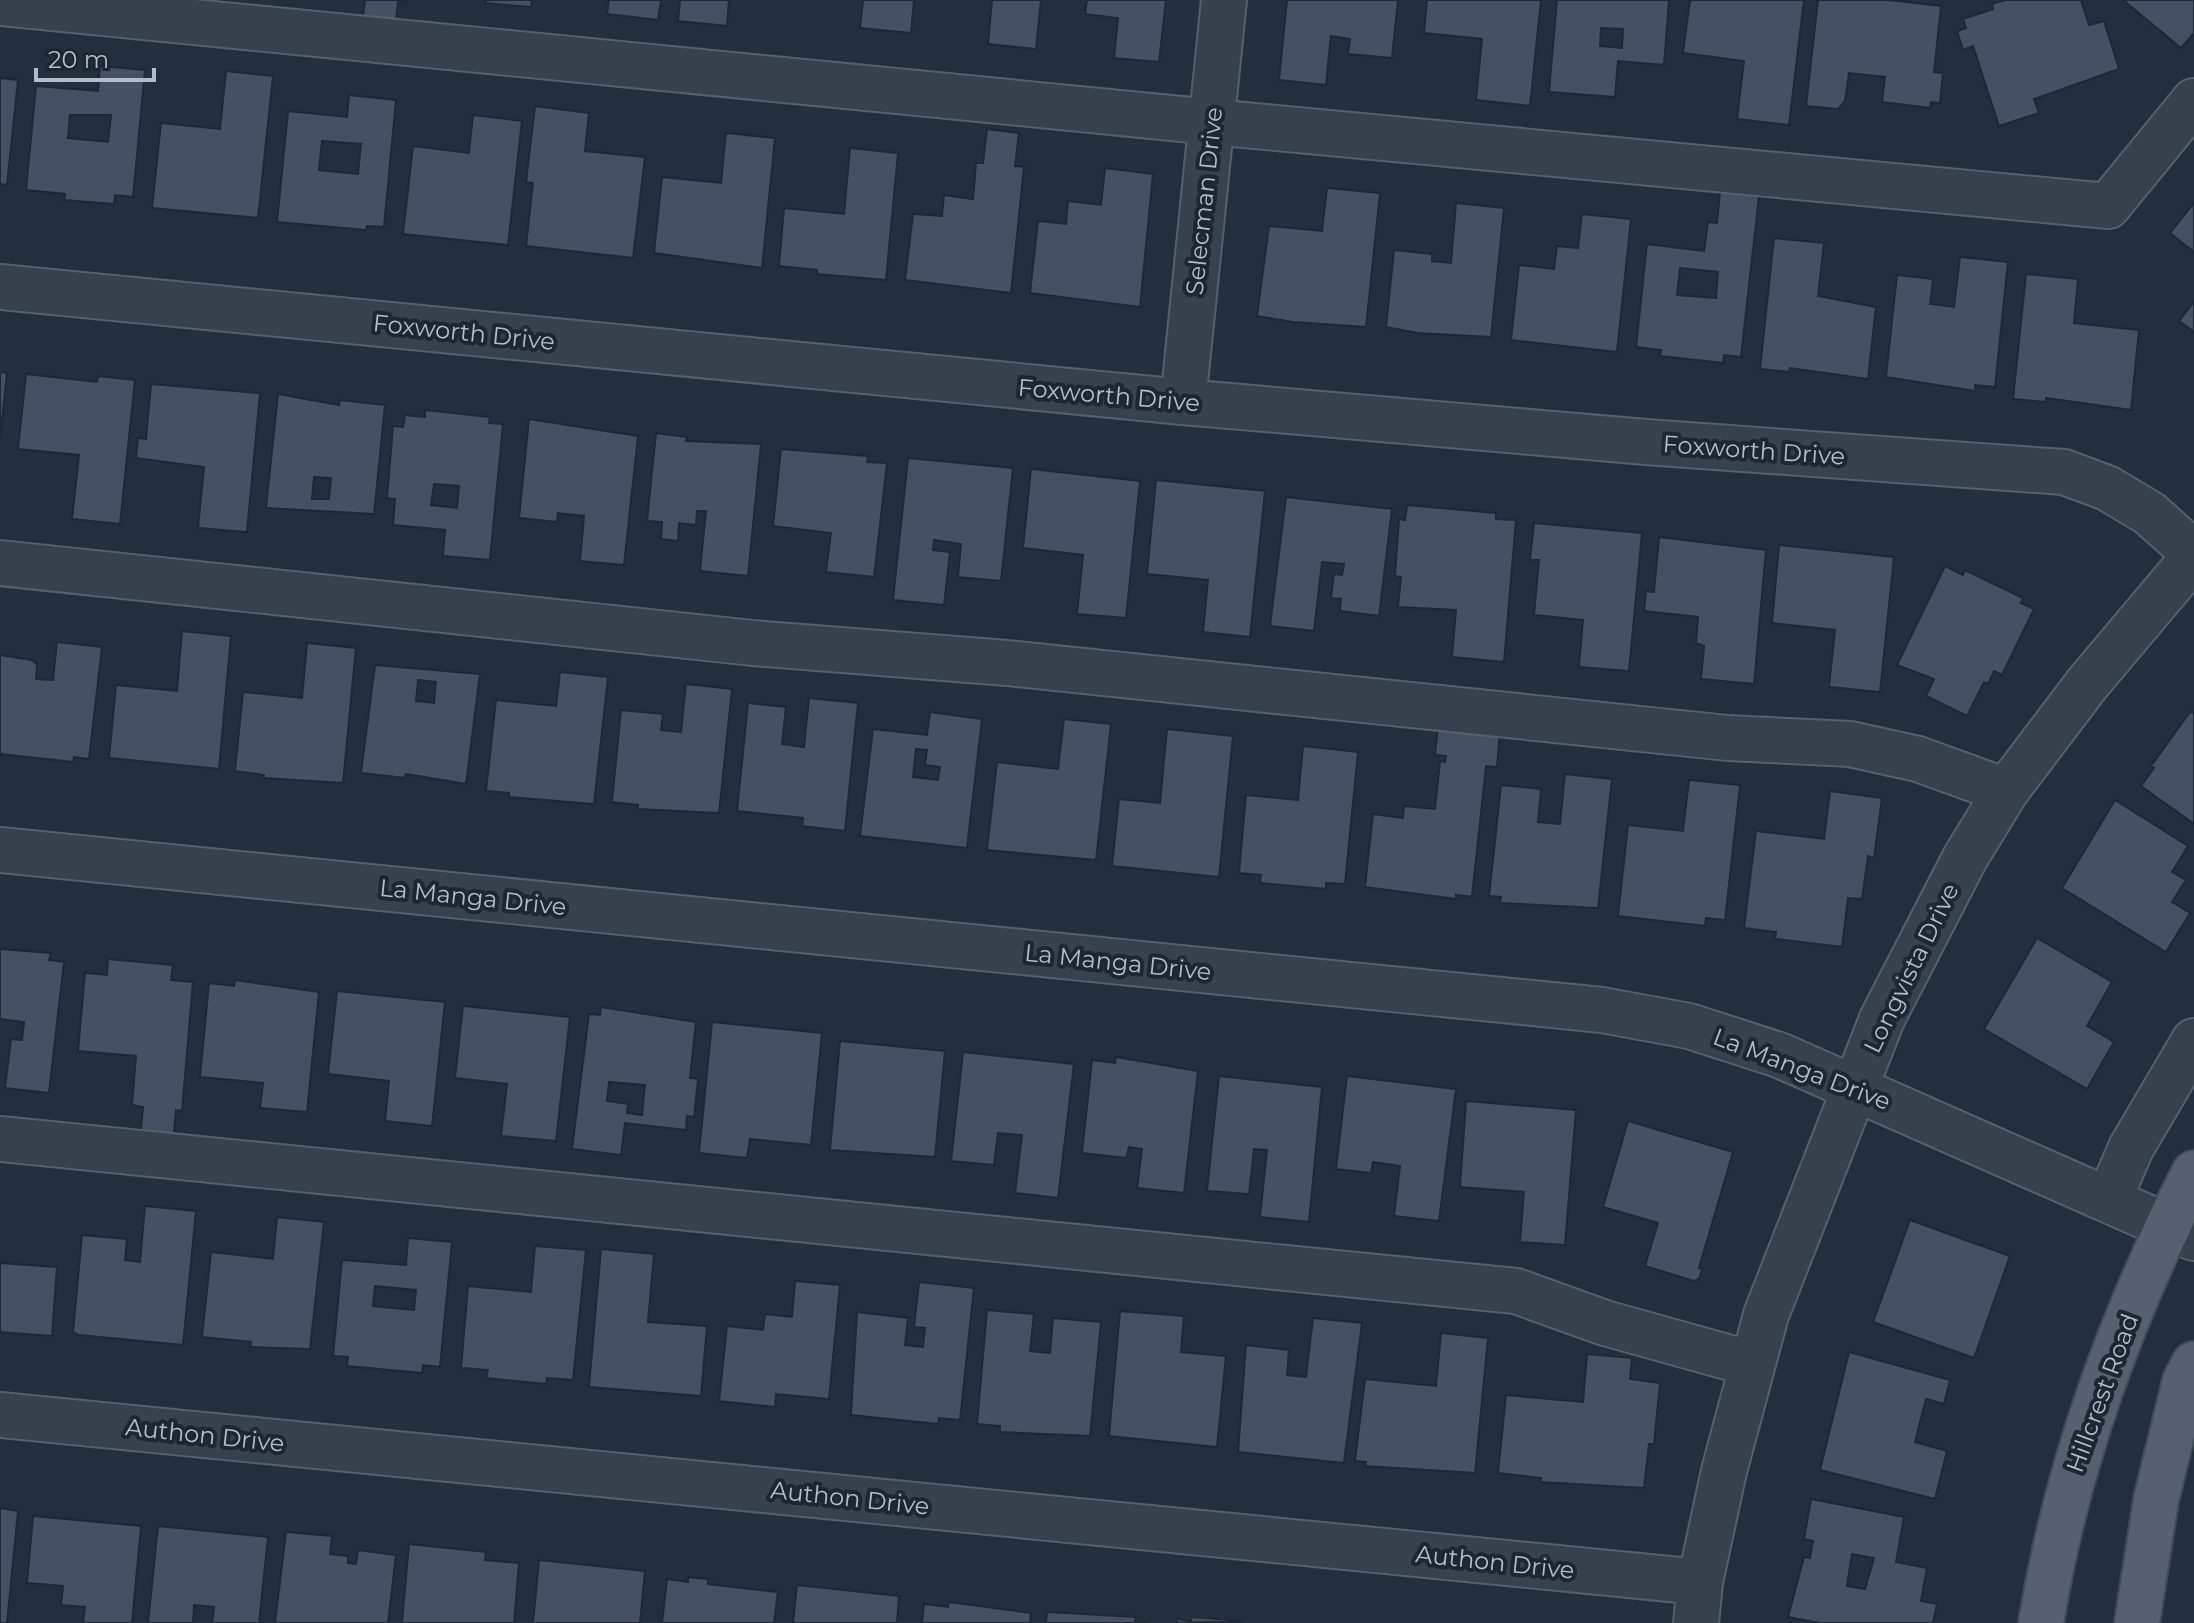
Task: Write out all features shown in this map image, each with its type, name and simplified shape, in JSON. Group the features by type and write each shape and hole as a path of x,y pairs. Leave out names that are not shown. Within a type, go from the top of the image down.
{"main road":[{"name":"Hillcrest Road","path":"2041,1623 2071,1475 2112,1352 2181,1231 2194,1173"},
{"path":"2137,1623 2156,1500 2185,1381 2194,1364"}],"street":[{"name":"Selecman Drive","path":"1183,402 1224,0"},
{"path":"0,3 2108,206 2194,101"},
{"name":"Foxworth Drive","path":"0,287 1183,402 1646,442 2064,472 2107,488 2149,513 2194,555"},
{"name":"Longvista Drive","path":"1698,1603 1724,1471 1766,1315 1882,1019 1965,858 2006,791 2087,684 2194,555"},
{"path":"0,563 753,643 1007,663 1728,738 1850,744 1918,759 2006,791"},
{"name":"La Manga Drive","path":"0,850 1602,1010 1689,1026 1779,1055 2181,1231"},
{"path":"2109,1199 2131,1148 2194,1041"},
{"path":"0,1139 1516,1291 1605,1323 1752,1364"},
{"name":"Authon Drive","path":"0,1415 1698,1603"}],"building":[{"path":"365,0 406,0 398,2 395,29 362,26"},
{"path":"486,0 532,0 531,7 485,3"},
{"path":"609,0 661,0 658,20 607,14"},
{"path":"680,0 729,0 727,26 678,21"},
{"path":"863,0 914,0 911,33 860,28"},
{"path":"992,0 1041,0 1036,49 988,44"},
{"path":"1087,0 1166,0 1159,62 1114,58 1118,18 1085,14"},
{"path":"1287,0 1398,0 1392,58 1348,54 1350,39 1331,36 1326,85 1279,80"},
{"path":"1427,0 1541,0 1530,106 1476,100 1482,39 1424,33"},
{"path":"1557,0 1669,0 1664,65 1618,61 1615,97 1549,92","holes":["1601,28 1623,29 1622,48 1600,46"]},
{"path":"1690,0 1804,0 1789,125 1737,119 1744,61 1683,53"},
{"path":"1818,0 1889,0 1941,6 1934,72 1943,73 1940,103 1931,102 1930,108 1882,102 1885,77 1849,73 1845,101 1838,109 1806,106"},
{"path":"2005,0 2081,0 2089,25 2104,21 2119,69 2034,99 2039,113 1999,126 1973,46 1963,50 1957,31 1966,28 1963,19 1993,9 1992,4"},
{"path":"2123,0 2194,0 2194,33 2181,48"},
{"path":"100,66 145,70 133,197 115,195 114,204 64,200 65,194 26,190 36,86 98,91","holes":["70,115 111,115 108,142 68,138"]},
{"path":"226,71 273,76 258,218 152,208 161,123 220,129"},
{"path":"0,78 18,80 7,185 0,184"},
{"path":"349,95 396,100 384,227 367,226 366,230 277,222 288,111 347,117","holes":["322,141 361,144 358,174 319,170"]},
{"path":"535,106 589,113 585,151 645,157 633,258 526,246 533,183 526,182"},
{"path":"473,115 522,121 508,245 403,234 413,146 469,153"},
{"path":"987,129 1019,133 1015,166 1024,167 1011,293 905,280 913,214 942,216 944,195 973,199 976,163 983,163"},
{"path":"726,133 775,138 762,268 654,253 662,177 721,183"},
{"path":"850,148 898,153 886,280 817,274 817,270 779,266 784,208 844,214"},
{"path":"1105,168 1153,174 1140,307 1030,293 1038,221 1066,224 1068,201 1101,205"},
{"path":"1327,188 1380,193 1366,327 1257,316 1269,226 1322,231"},
{"path":"1720,192 1759,196 1741,357 1724,355 1723,363 1660,356 1661,350 1636,347 1647,244 1704,251 1708,222 1717,223","holes":["1680,268 1718,272 1716,298 1677,295"]},
{"path":"1456,203 1504,208 1491,337 1418,333 1386,327 1394,250 1432,254 1432,261 1451,263"},
{"path":"2194,203 2194,252 2170,233"},
{"path":"1582,214 1631,219 1617,352 1511,340 1519,265 1554,269 1557,246 1578,248"},
{"path":"1774,238 1824,243 1818,296 1876,307 1868,379 1790,368 1789,372 1760,369"},
{"path":"1960,257 2008,262 1995,387 1975,385 1975,391 1886,377 1897,275 1933,279 1930,304 1954,307"},
{"path":"2026,274 2078,279 2074,323 2139,330 2131,410 2046,398 2046,402 2013,399"},
{"path":"2194,302 2194,332 2179,321"},
{"path":"0,372 7,373 0,439"},
{"path":"26,374 97,382 98,376 135,380 120,524 72,519 79,455 18,449"},
{"path":"151,384 260,393 247,532 198,528 204,467 136,458 138,438 146,439"},
{"path":"278,394 339,405 340,400 385,405 374,514 266,508","holes":["314,477 331,478 329,499 312,499"]},
{"path":"425,410 490,417 489,423 503,424 490,560 443,556 445,530 393,525 395,499 387,498 393,426 403,427 405,415 425,417","holes":["434,484 459,486 457,508 431,505"]},
{"path":"529,419 638,436 624,565 580,561 584,516 558,513 557,522 519,518"},
{"path":"656,433 687,437 686,441 761,444 748,576 700,571 706,511 697,511 696,525 679,523 678,541 661,539 662,522 647,521"},
{"path":"781,449 868,456 867,462 887,463 874,577 826,572 831,533 773,526"},
{"path":"908,458 1013,468 1001,581 958,577 961,544 934,540 933,550 950,552 944,605 893,600"},
{"path":"1031,469 1140,481 1126,618 1077,614 1083,555 1023,548"},
{"path":"1156,480 1265,491 1250,637 1203,632 1208,580 1147,574"},
{"path":"1286,497 1392,509 1379,616 1340,611 1341,599 1331,598 1334,574 1342,575 1344,564 1322,562 1314,631 1270,626"},
{"path":"1407,505 1496,513 1496,519 1516,520 1504,662 1452,657 1456,610 1398,607 1401,577 1395,576 1399,519 1405,520"},
{"path":"1534,523 1642,533 1629,671 1579,667 1583,620 1534,615 1539,560 1530,560"},
{"path":"1659,537 1766,550 1754,684 1701,679 1704,646 1696,643 1698,617 1644,611 1646,591 1654,592"},
{"path":"1779,545 1894,557 1880,692 1829,687 1835,630 1772,623"},
{"path":"1945,566 1963,575 1965,570 2023,598 2021,603 2034,609 2002,675 1994,671 1988,684 1984,682 1967,716 1926,696 1934,679 1897,665"},
{"path":"182,631 231,636 219,769 109,758 116,685 177,691"},
{"path":"57,642 102,647 89,759 74,757 73,762 0,754 0,655 31,660 37,664 36,679 53,680"},
{"path":"307,643 356,648 343,783 264,778 264,775 235,771 243,692 302,698"},
{"path":"375,665 480,674 466,784 406,774 405,778 361,773","holes":["418,680 436,682 434,703 416,701"]},
{"path":"560,672 608,677 594,804 509,797 509,793 486,791 496,700 556,706"},
{"path":"686,684 732,689 719,813 638,809 638,805 612,802 621,710 663,714 661,730 681,732"},
{"path":"809,698 858,703 845,831 802,826 803,818 737,811 748,703 786,707 782,744 804,747"},
{"path":"930,712 982,719 967,848 860,836 873,729 927,735","holes":["916,749 927,750 925,765 940,767 938,780 913,777"]},
{"path":"2190,712 2194,713 2194,824 2141,786 2154,768 2151,766"},
{"path":"1064,719 1111,724 1096,860 987,850 997,762 1058,769"},
{"path":"1438,727 1500,731 1497,767 1486,766 1472,897 1456,895 1456,899 1365,887 1373,814 1403,818 1404,806 1435,809 1440,761 1445,762 1446,756 1435,755"},
{"path":"1167,729 1233,736 1219,877 1112,866 1119,799 1160,803"},
{"path":"1303,746 1358,752 1345,884 1326,883 1326,889 1260,883 1261,875 1239,873 1246,795 1298,800"},
{"path":"1565,774 1612,779 1598,908 1500,903 1501,897 1489,896 1501,785 1541,789 1538,822 1560,824"},
{"path":"1689,780 1740,785 1725,920 1706,918 1705,926 1618,916 1628,825 1683,831"},
{"path":"1830,791 1882,798 1874,858 1868,856 1862,899 1848,898 1842,947 1775,939 1776,932 1744,928 1756,831 1824,839"},
{"path":"2115,800 2188,846 2172,872 2186,880 2172,902 2190,913 2166,952 2062,888"},
{"path":"2037,938 2112,982 2087,1026 2114,1042 2087,1089 1984,1029"},
{"path":"0,949 51,953 49,960 64,962 49,1093 5,1088 11,1039 22,1040 24,1022 0,1019"},
{"path":"108,959 173,965 171,980 193,982 182,1111 176,1110 173,1143 140,1140 143,1107 132,1105 136,1056 78,1051 85,973 107,975"},
{"path":"235,980 319,992 307,1112 260,1108 263,1083 200,1077 209,983 234,986"},
{"path":"337,991 445,1002 432,1126 385,1121 389,1081 328,1074"},
{"path":"463,1006 570,1017 556,1141 501,1136 507,1084 455,1078"},
{"path":"601,1007 696,1022 690,1078 698,1079 694,1117 687,1116 686,1130 625,1123 621,1155 572,1149 589,1014 600,1015","holes":["609,1082 645,1085 642,1115 627,1113 628,1104 607,1101"]},
{"path":"712,1022 822,1033 811,1145 750,1139 747,1158 699,1153"},
{"path":"840,1041 945,1051 935,1157 830,1150"},
{"path":"963,1052 1074,1064 1058,1198 1015,1193 1022,1135 998,1133 994,1165 951,1161"},
{"path":"1116,1057 1198,1071 1184,1193 1137,1188 1142,1149 1129,1147 1126,1158 1082,1153 1092,1060 1115,1063"},
{"path":"1219,1076 1322,1087 1309,1222 1260,1217 1267,1150 1254,1149 1249,1194 1207,1191"},
{"path":"1347,1076 1456,1089 1439,1221 1394,1216 1400,1166 1373,1162 1371,1173 1336,1169"},
{"path":"1466,1101 1576,1110 1565,1245 1520,1242 1524,1192 1460,1187"},
{"path":"1628,1121 1733,1152 1699,1268 1702,1269 1699,1279 1694,1281 1645,1266 1658,1223 1603,1207"},
{"path":"145,1206 196,1211 183,1345 73,1332 82,1235 127,1239 125,1260 140,1262"},
{"path":"277,1217 324,1222 310,1349 250,1347 251,1342 202,1337 211,1252 273,1259"},
{"path":"1910,1220 2010,1256 1974,1358 1873,1322"},
{"path":"408,1238 452,1242 440,1367 423,1365 422,1373 347,1366 348,1357 333,1356 342,1260 406,1265","holes":["375,1286 416,1290 414,1310 373,1306"]},
{"path":"535,1246 586,1250 573,1380 547,1378 546,1384 486,1378 488,1370 461,1368 468,1286 531,1292"},
{"path":"601,1249 654,1254 648,1322 707,1326 701,1396 589,1387"},
{"path":"0,1263 57,1267 52,1336 0,1332"},
{"path":"795,1281 840,1285 829,1399 776,1394 775,1407 719,1401 727,1326 763,1330 765,1314 792,1317"},
{"path":"919,1282 974,1288 960,1420 939,1418 938,1424 851,1415 857,1312 908,1318 905,1345 923,1347 925,1328 914,1327"},
{"path":"987,1310 1034,1314 1030,1351 1050,1353 1053,1318 1101,1322 1090,1436 1000,1432 1000,1426 977,1424"},
{"path":"1120,1311 1184,1316 1181,1352 1226,1356 1217,1447 1109,1436"},
{"path":"1313,1318 1362,1323 1344,1463 1238,1452 1246,1345 1289,1350 1287,1375 1306,1377"},
{"path":"1441,1333 1488,1338 1475,1473 1365,1466 1366,1462 1355,1461 1365,1379 1436,1386"},
{"path":"1849,1352 1950,1380 1944,1404 1926,1399 1915,1442 1947,1451 1935,1499 1820,1470"},
{"path":"1587,1354 1632,1358 1630,1379 1660,1383 1654,1444 1649,1444 1644,1488 1540,1482 1541,1478 1498,1473 1506,1395 1583,1402"},
{"path":"1811,1499 1904,1517 1896,1562 1927,1568 1921,1601 1937,1604 1933,1623 1820,1623 1788,1617 1804,1557 1810,1558 1813,1541 1804,1539","holes":["1852,1554 1874,1558 1865,1589 1847,1586"]},
{"path":"0,1508 18,1511 7,1623 0,1623"},
{"path":"33,1516 141,1526 132,1623 83,1623 85,1607 61,1605 63,1586 27,1583"},
{"path":"158,1526 268,1537 259,1623 212,1623 214,1607 194,1605 193,1623 148,1623"},
{"path":"286,1532 332,1536 330,1554 348,1556 348,1563 356,1564 358,1550 396,1555 388,1623 275,1623"},
{"path":"409,1544 486,1552 485,1560 519,1563 514,1623 402,1623"},
{"path":"539,1560 645,1571 640,1623 533,1623"},
{"path":"688,1577 708,1579 708,1584 778,1592 774,1623 662,1623 667,1579 688,1582"},
{"path":"797,1585 899,1596 897,1623 793,1623"},
{"path":"949,1602 1031,1613 1030,1623 922,1623 924,1604 948,1607"},
{"path":"1047,1612 1136,1617 1135,1622 1147,1623 1046,1623"},
{"path":"1191,1617 1244,1621 1177,1623 1177,1619 1191,1621"}]}
